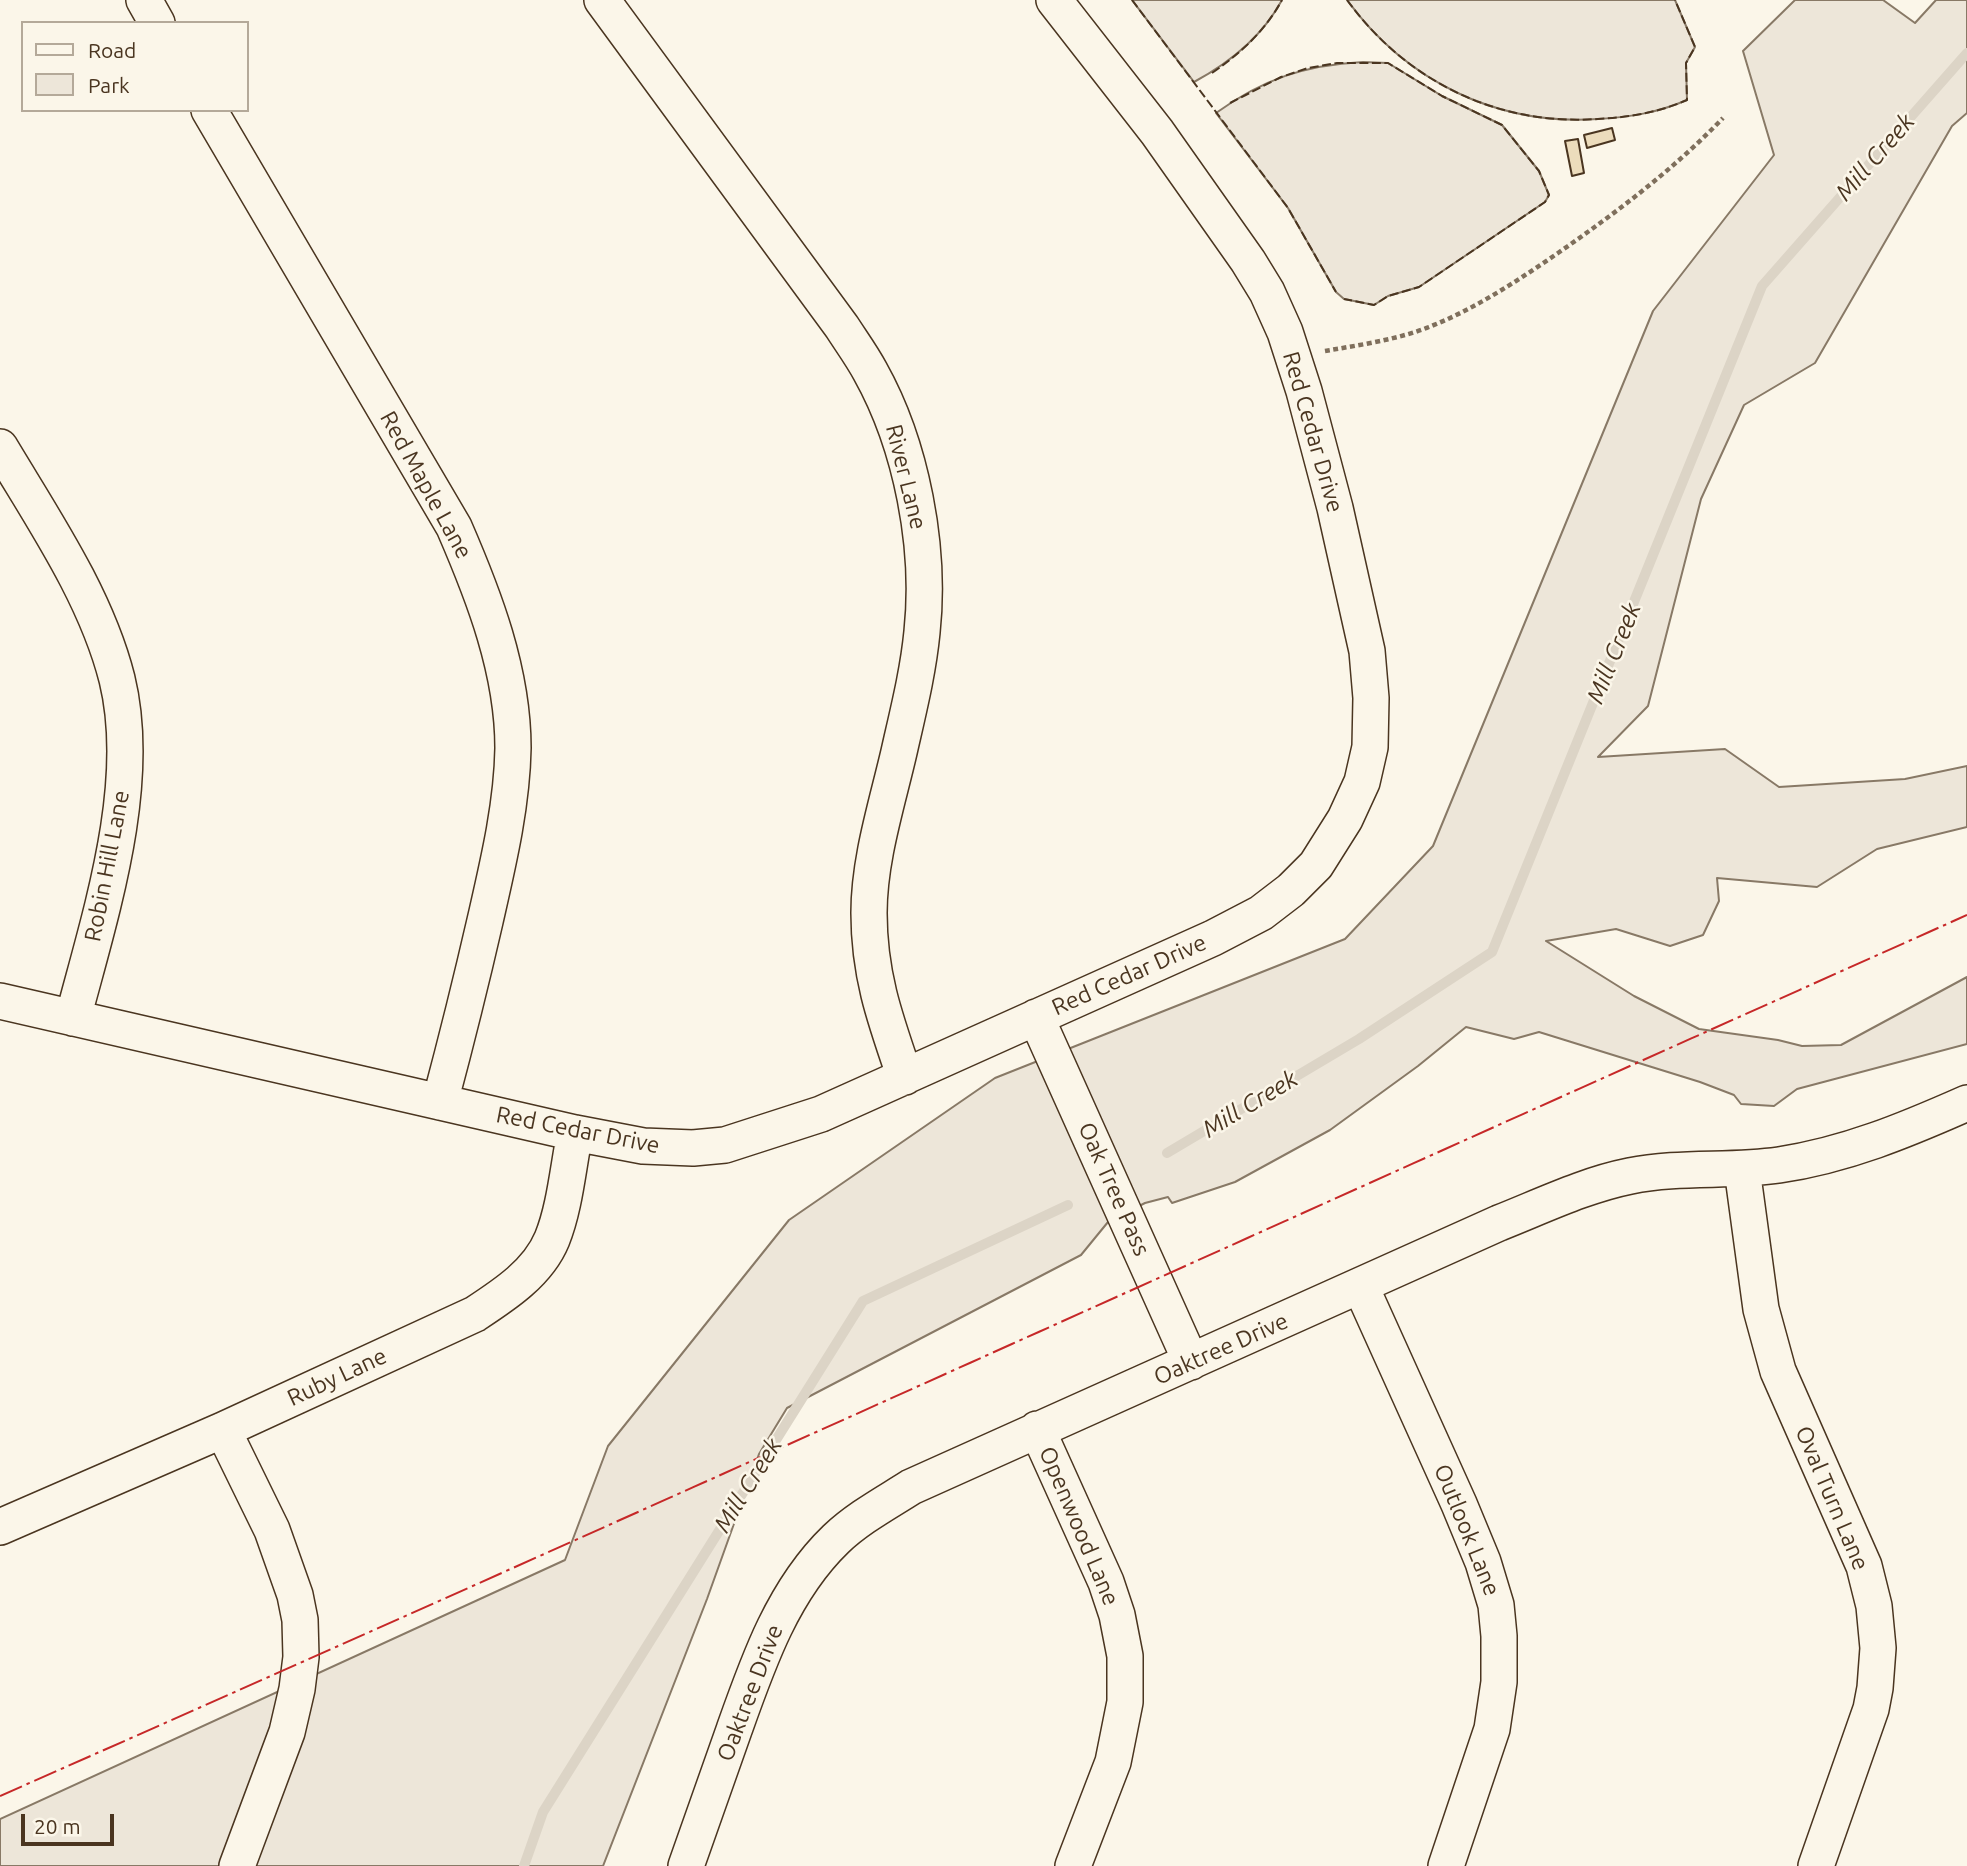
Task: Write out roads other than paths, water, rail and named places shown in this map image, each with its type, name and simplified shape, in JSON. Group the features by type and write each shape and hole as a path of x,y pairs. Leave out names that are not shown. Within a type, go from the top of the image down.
{"street":[{"path":"144,0 156,21"},
{"name":"River Lane","path":"602,0 842,327 871,372 893,420 914,492 922,541 923,632 914,687 874,866 869,911 871,961 880,1007 905,1077"},
{"name":"Red Cedar Drive","path":"0,1001 575,1133 643,1146 693,1148 725,1145 821,1114 1213,938 1261,913 1291,890 1316,865 1345,819 1362,782 1370,747 1371,698 1367,651 1335,508 1293,357 1267,292 1157,132 1054,0"},
{"name":"Red Maple Lane","path":"210,112 454,527 477,580 496,640 508,697 513,746 509,803 494,885 440,1102"},
{"name":"Robin Hill Lane","path":"0,447 89,600 117,678 124,724 124,782 113,857 73,1018"},
{"name":"Oak Tree Pass","path":"1036,1017 1191,1363"},
{"name":"Oaktree Drive","path":"686,1866 759,1661 783,1611 808,1572 836,1539 860,1520 911,1488 1499,1223 1586,1188 1628,1176 1661,1171 1742,1169 1840,1153 1897,1134 1967,1103"},
{"name":"Ruby Lane","path":"0,1527 223,1430 475,1314 509,1292 532,1268 551,1241 575,1133"},
{"name":"Oval Turn Lane","path":"1742,1169 1761,1309 1778,1371 1864,1566 1874,1606 1878,1648 1871,1709 1816,1866"},
{"name":"Outlook Lane","path":"1361,1287 1459,1504 1483,1562 1496,1605 1499,1682 1492,1729 1446,1866"},
{"name":"Openwood Lane","path":"1037,1429 1106,1582 1117,1615 1125,1656 1125,1702 1113,1762 1073,1866"},
{"path":"223,1430 272,1530 295,1595 300,1620 301,1657 287,1732 237,1866"}],"waterway":[{"name":"Mill Creek","path":"1167,1153 1359,1039 1492,952 1762,286 1967,53"},
{"name":"Mill Creek","path":"524,1866 543,1812 863,1301 1068,1205"}]}
